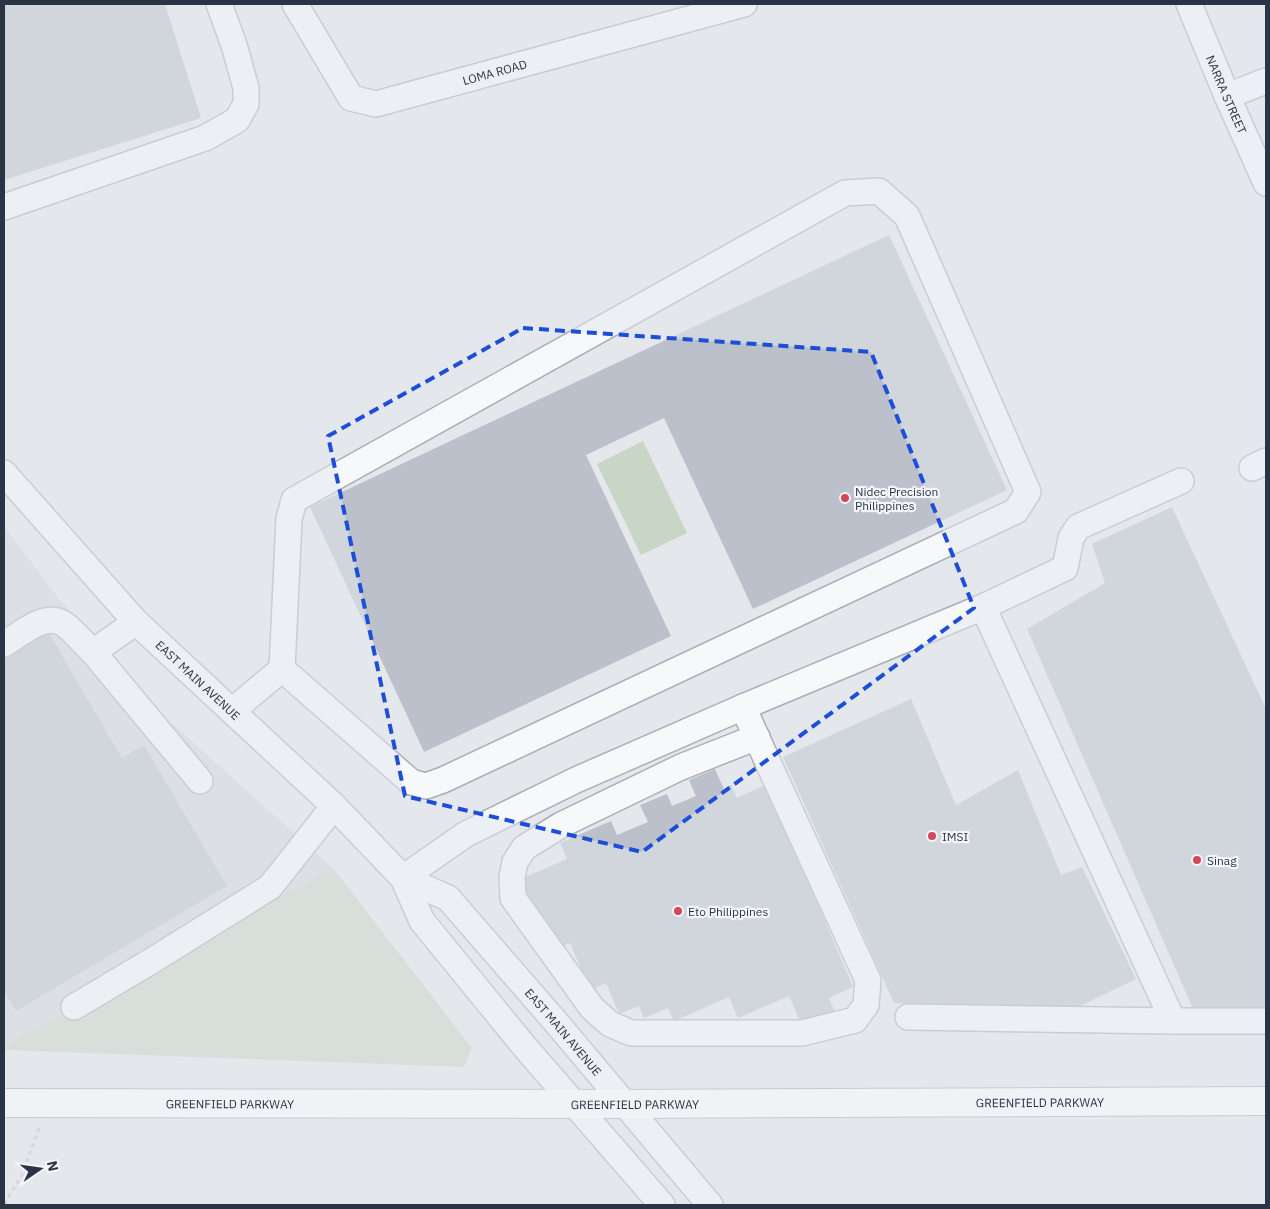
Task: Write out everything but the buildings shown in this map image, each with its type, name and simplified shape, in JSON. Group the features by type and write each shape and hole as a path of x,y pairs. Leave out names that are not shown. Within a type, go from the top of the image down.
{"main road":[{"name":"GREENFIELD PARKWAY","path":"4,1103 624,1104 1266,1101"}],"street":[{"path":"4,207 205,138 237,120 246,104 246,88 234,45 219,4"},
{"name":"LOMA ROAD","path":"295,4 351,98 376,104 744,4"},
{"name":"NARRA STREET","path":"1190,4 1227,96 1266,183"},
{"path":"1227,96 1266,81"},
{"path":"232,710 282,669 289,519 294,500 845,193 879,191 907,216 1028,492 1016,511 452,776 426,786 411,782 282,669"},
{"name":"EAST MAIN AVENUE","path":"4,472 136,622 334,806 403,878 422,921 574,1104 662,1205"},
{"path":"403,878 466,834 576,780 743,707 983,607 1065,568 1071,538 1078,528 1181,481"},
{"path":"983,607 1173,1022"},
{"path":"4,644 42,622 54,620 64,624 92,652 200,781"},
{"path":"92,652 136,622"},
{"path":"743,707 868,980 866,1005 854,1020 802,1033 631,1033 610,1024 592,1008 513,898 512,877 515,862 524,848 561,825 681,767 757,738"},
{"path":"74,1006 153,960 270,887 334,806"},
{"name":"EAST MAIN AVENUE","path":"403,878 448,898 710,1205"},
{"path":"908,1017 1173,1022 1266,1021"}],"path":[{"path":"4,1204 22,1175 48,1102"}],"highlighted area":[{"path":"523,328 871,352 974,608 642,852 405,796 328,436"}],"shaded area":[{"path":"4,526 59,599 167,719 333,868 4,1046"}],"green space":[{"path":"643,441 687,533 641,555 597,464"},
{"path":"333,868 472,1048 464,1067 4,1050 4,1046"}],"place":[{"name":"Nidec Precision Philippines","path":"845,498"},
{"name":"IMSI","path":"932,836"},
{"name":"Sinag","path":"1197,860"},
{"name":"Eto Philippines","path":"678,911"}]}
